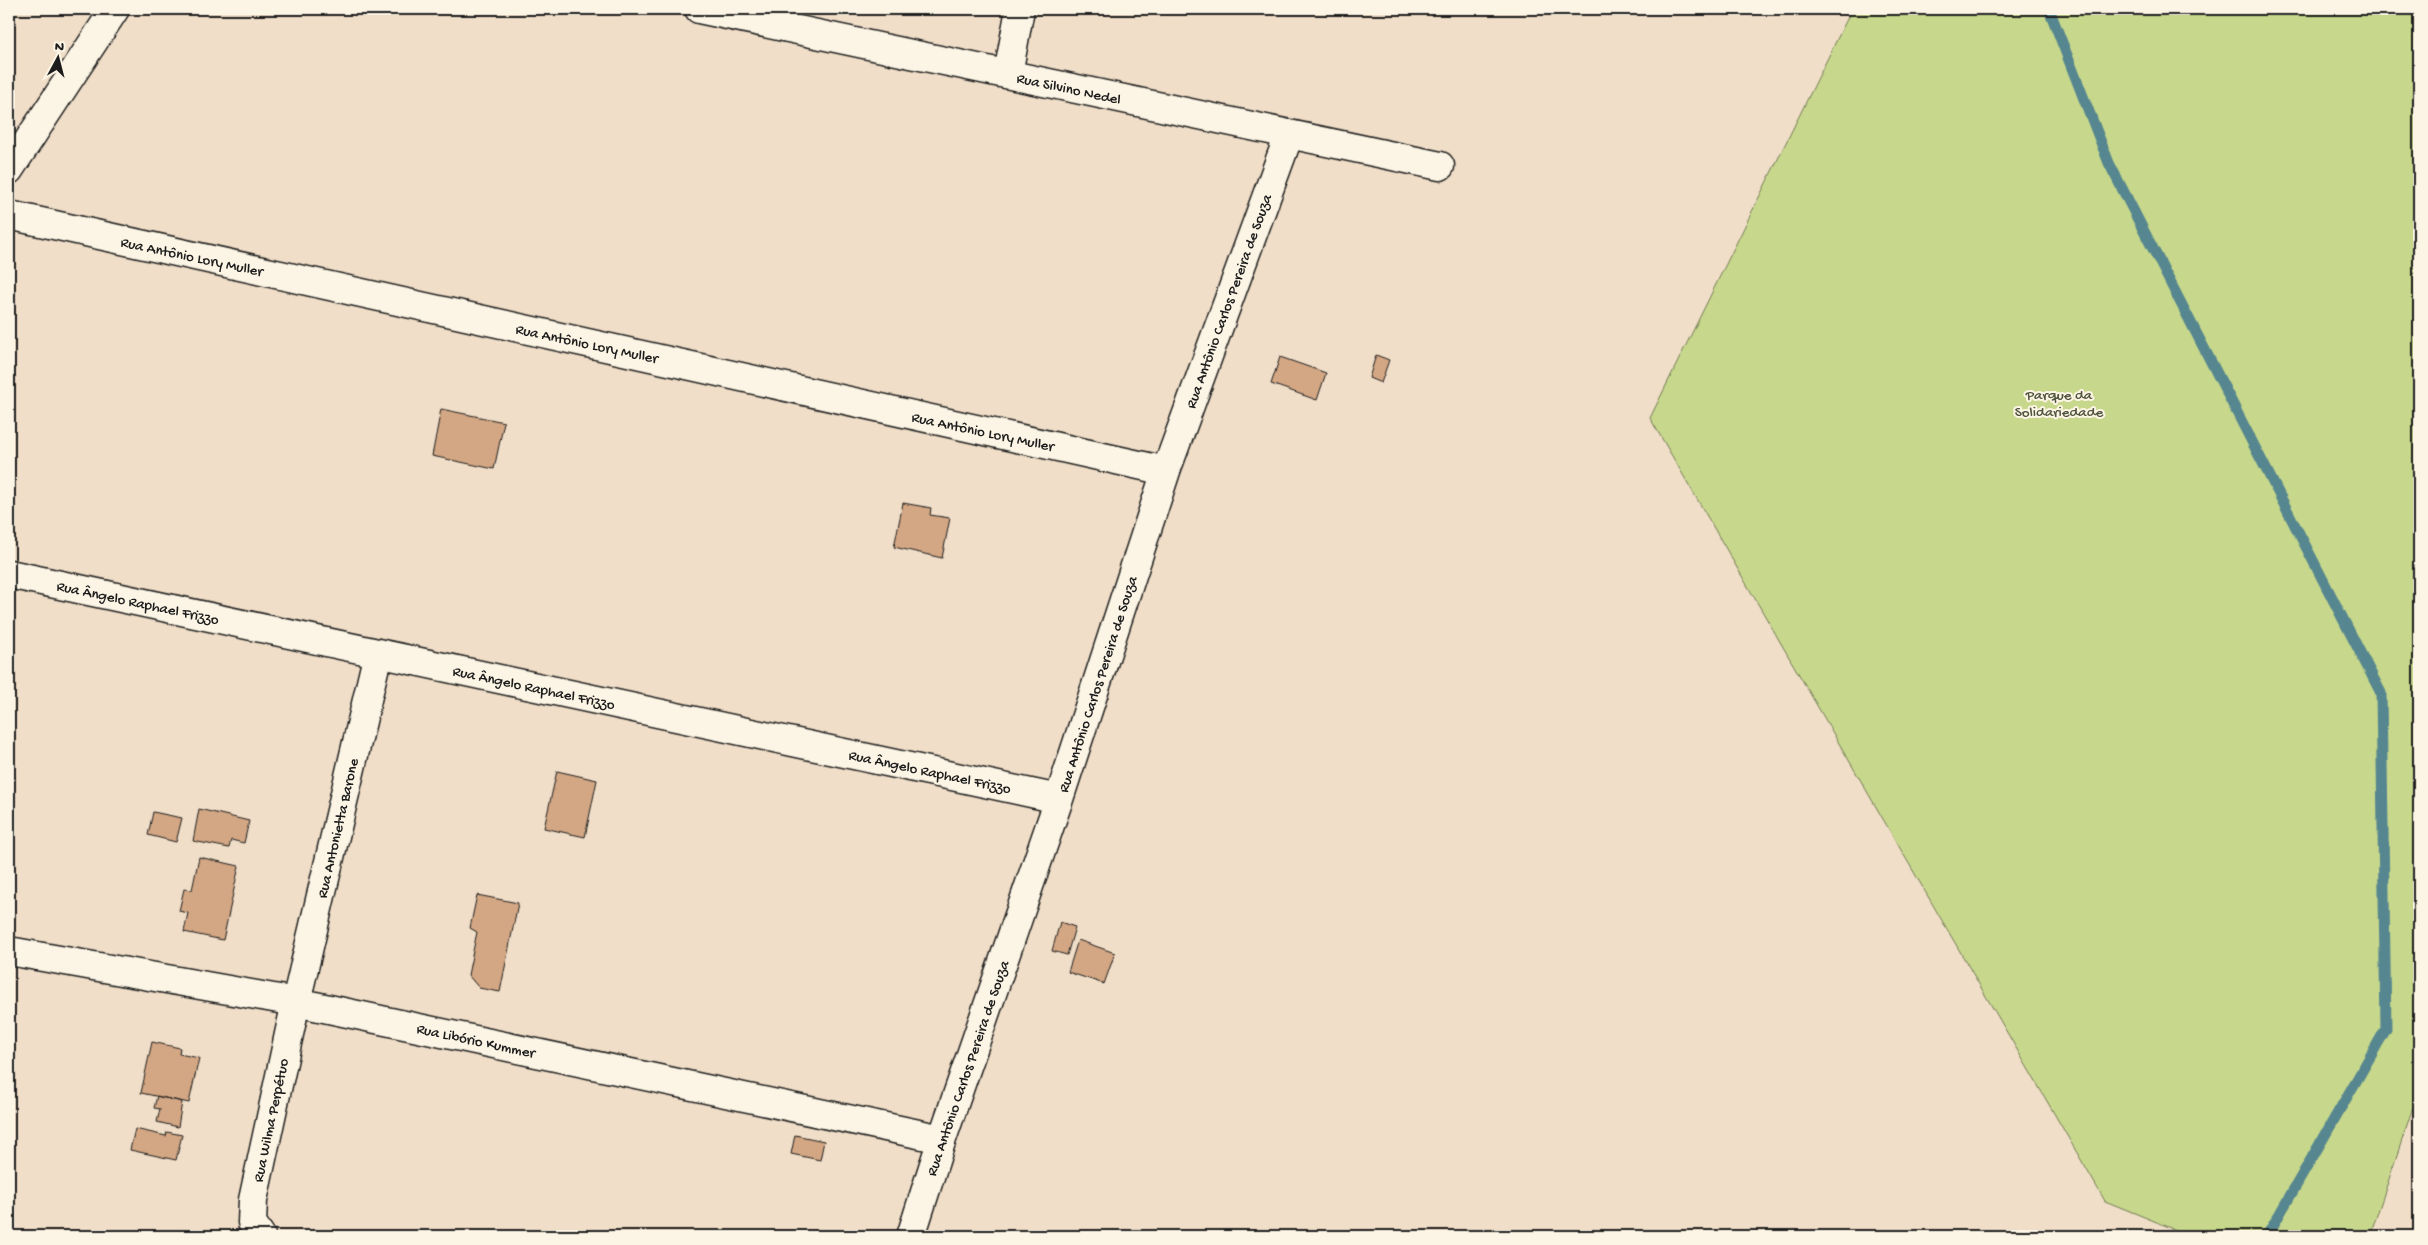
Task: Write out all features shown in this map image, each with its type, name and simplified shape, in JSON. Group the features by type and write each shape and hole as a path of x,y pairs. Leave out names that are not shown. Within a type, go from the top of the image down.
{"street":[{"path":"9,170 114,9"},
{"name":"Rua Silvino Nedel","path":"699,9 1440,166"},
{"path":"1008,74 1020,9"},
{"name":"Rua Antônio Carlos Pereira de Souza","path":"911,1236 942,1139 1059,799 1166,471 1289,134"},
{"name":"Rua Antônio Lory Muller","path":"9,215 1166,471"},
{"name":"Rua Ângelo Raphael Frizzo","path":"9,574 1059,799"},
{"name":"Rua Antonietta Barone","path":"296,1002 378,653"},
{"name":"Rua Libório Kummer","path":"9,951 296,1002 942,1139"},
{"name":"Rua Wilma Perpétuo","path":"261,1236 252,1223 253,1200 296,1002"}],"green space":[{"name":"Parque da Solidariedade","path":"1852,9 2419,9 2419,1089 2370,1236 2191,1236 2105,1201 1650,418"}],"building":[{"path":"1376,355 1389,360 1381,383 1369,378"},
{"path":"1280,357 1326,373 1317,400 1271,384"},
{"path":"441,409 504,422 494,469 432,456"},
{"path":"903,503 931,508 930,515 950,518 942,558 894,547"},
{"path":"557,771 597,780 585,837 544,828"},
{"path":"199,809 249,821 244,843 231,840 229,848 193,841"},
{"path":"153,812 182,818 176,842 148,835"},
{"path":"199,857 239,866 223,940 184,932 188,913 179,911 184,889 192,890"},
{"path":"477,895 518,903 500,992 479,988 468,975 477,932 470,928"},
{"path":"1060,922 1075,927 1067,955 1052,951"},
{"path":"1078,940 1115,953 1104,984 1068,972"},
{"path":"152,1042 180,1048 179,1054 199,1058 189,1103 141,1093"},
{"path":"157,1096 182,1102 178,1127 157,1122 160,1109 154,1108"},
{"path":"135,1129 166,1136 167,1132 182,1135 176,1160 130,1150"},
{"path":"795,1135 824,1141 820,1160 791,1154"}],"waterway":[{"path":"2049,9 2109,163 2381,693 2386,1029 2267,1236"}]}
